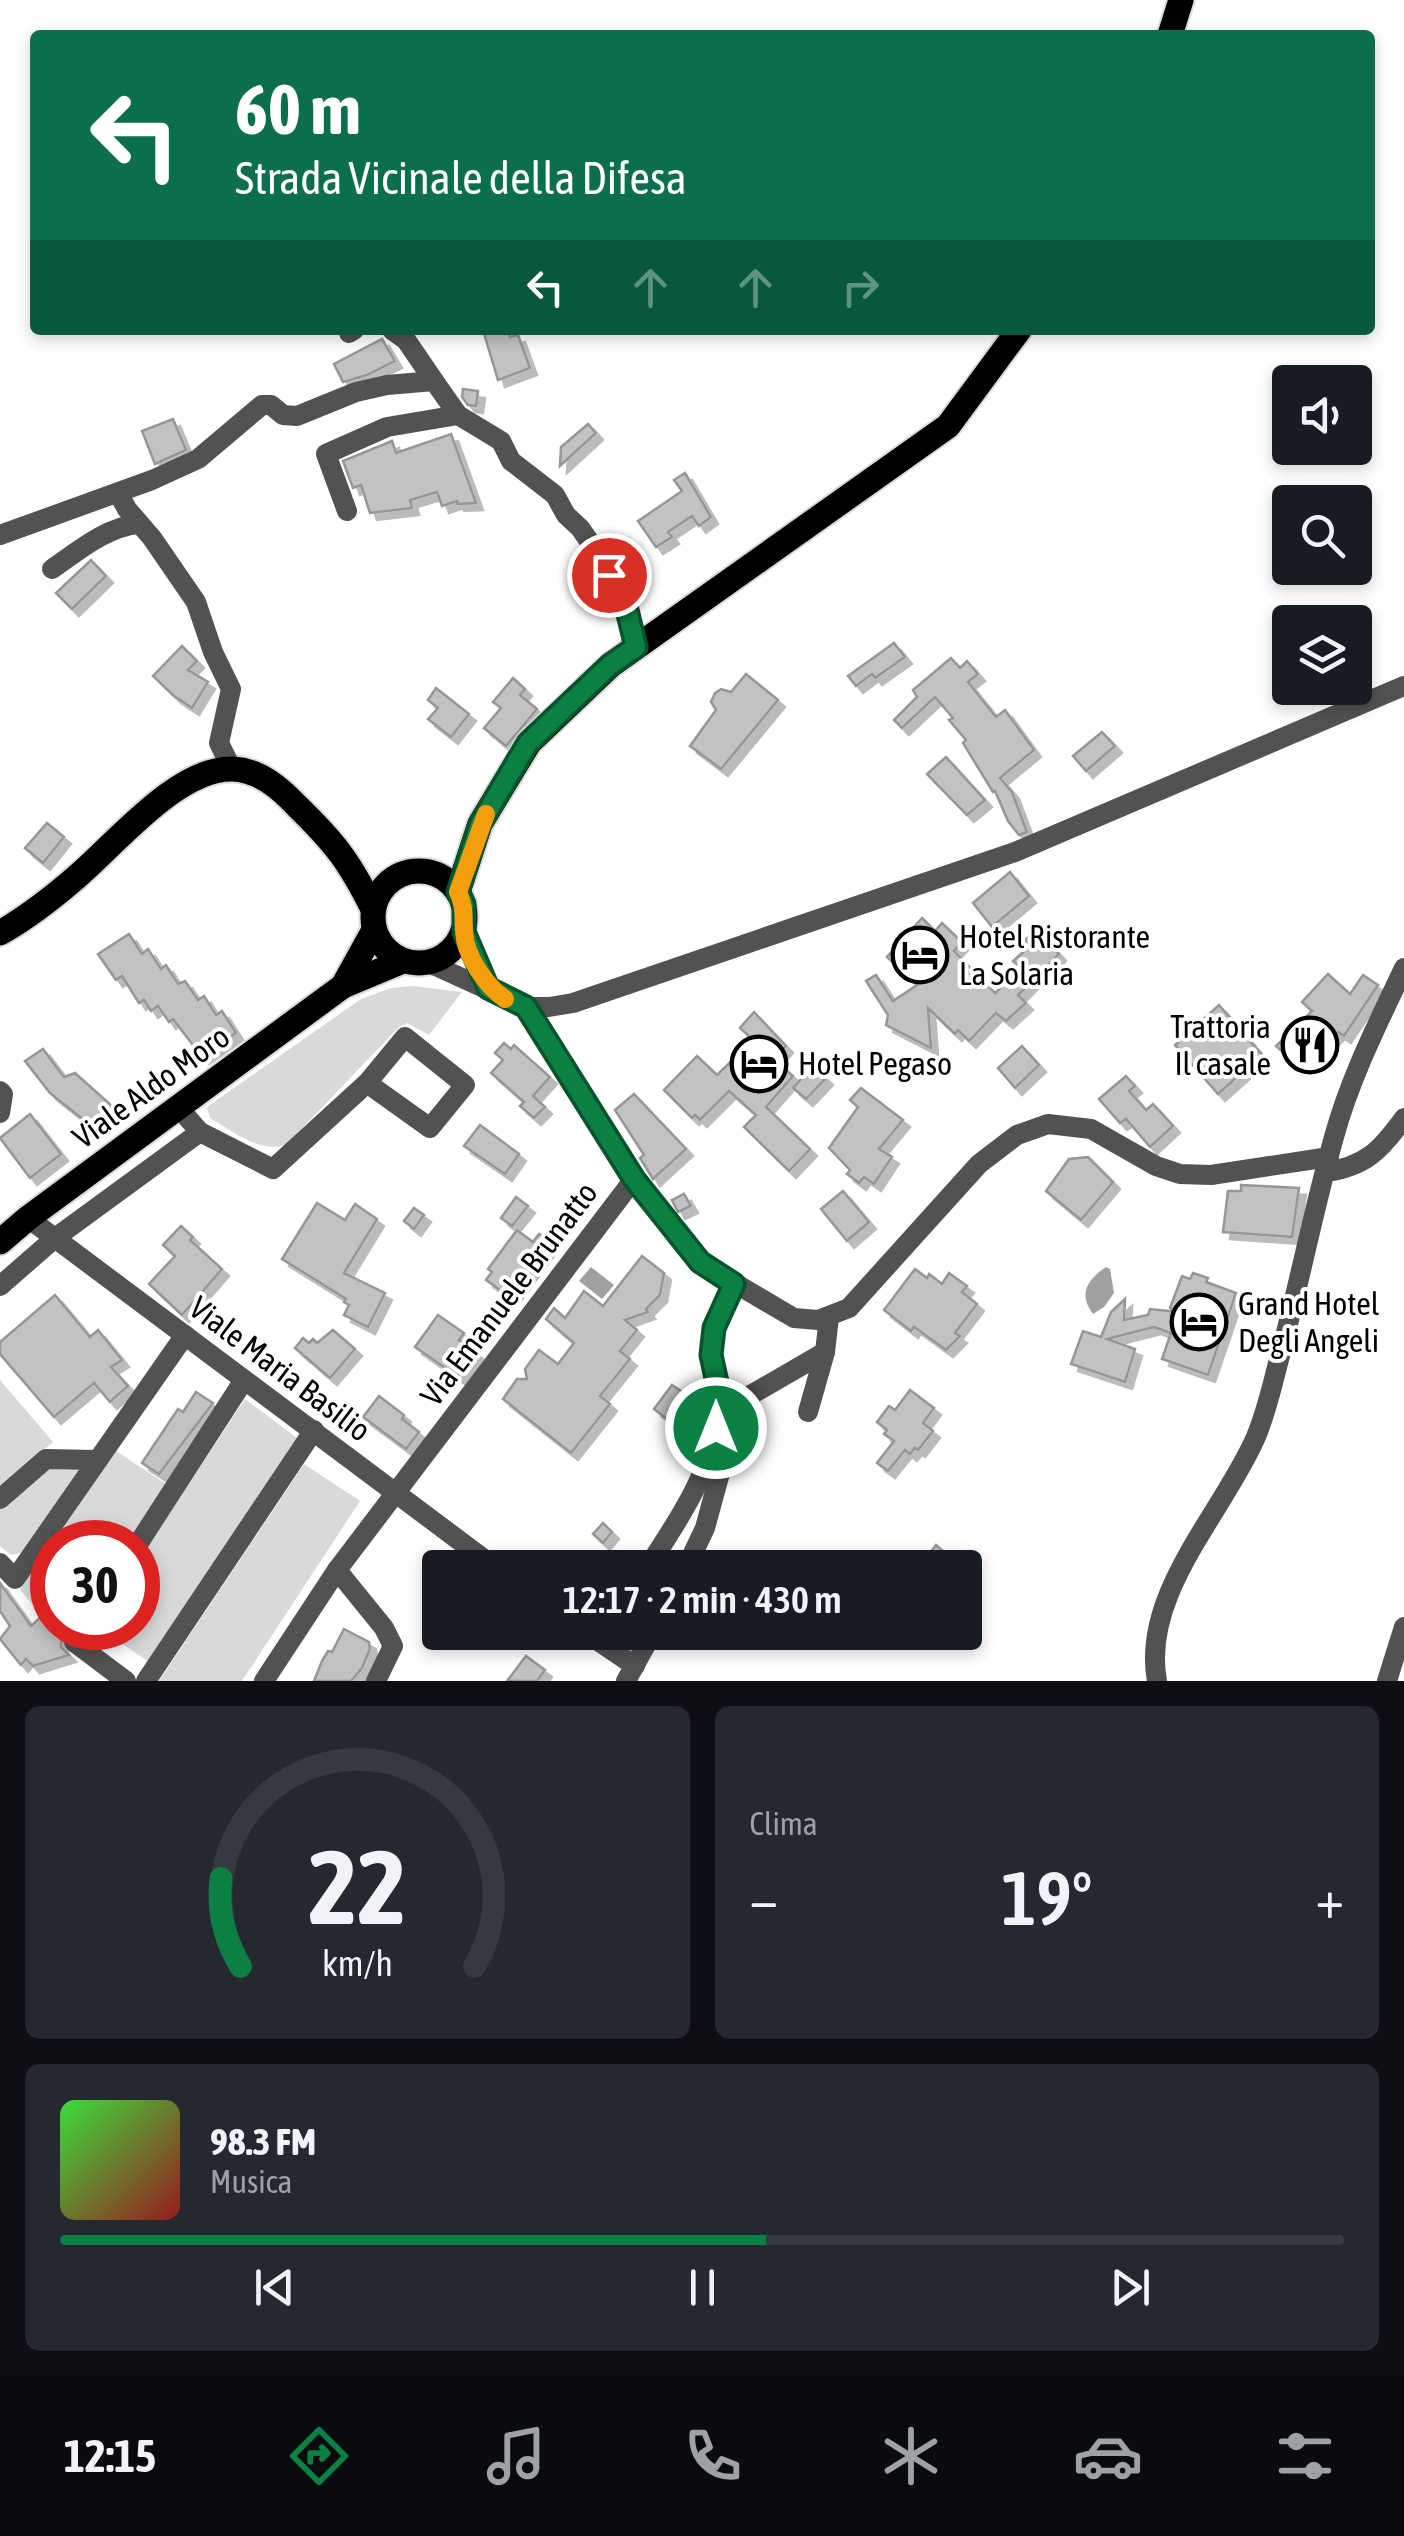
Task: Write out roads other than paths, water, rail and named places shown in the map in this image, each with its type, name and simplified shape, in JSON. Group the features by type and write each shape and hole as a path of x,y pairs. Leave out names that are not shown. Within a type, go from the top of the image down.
{"main road":[{"path":"1172,30 1181,0"},
{"path":"458,892 480,824 528,743 610,665 948,426 1016,335"},
{"path":"0,933 77,876 171,792 211,771 232,768 271,782 339,848 395,877"},
{"path":"373,920 377,896 395,877 421,870 447,856 480,824"},
{"path":"339,848 380,944 403,961 429,963 456,946 464,932 464,904 458,892 436,874 421,870"},
{"name":"Viale Aldo Moro","path":"343,986 373,920"},
{"name":"Viale Aldo Moro","path":"0,1242 343,986 403,961"}],"street":[{"path":"399,335 458,414 501,441 511,461 554,496 601,558 627,610 636,647"},
{"path":"0,535 198,460 262,404 271,405 282,415 298,416 372,388 434,381"},
{"path":"347,511 326,454 387,427 458,414"},
{"path":"118,492 196,602 231,689 219,743 232,768"},
{"path":"52,570 89,543 138,524"},
{"path":"429,963 526,1007 561,1006 1015,852 1404,686"},
{"path":"464,932 488,988"},
{"path":"1157,1681 1154,1645 1158,1620 1168,1594 1242,1464 1263,1418 1347,1097 1404,968"},
{"path":"526,1007 634,1179 700,1262 794,1318 830,1318 858,1300 979,1164 1017,1135 1048,1124 1091,1129 1156,1166 1180,1174 1211,1175 1327,1164 1350,1169 1386,1144 1404,1118"},
{"path":"178,1107 200,1132 273,1169 367,1083 404,1038 465,1085 430,1128 367,1083"},
{"path":"0,1092 0,1114"},
{"path":"0,1286 55,1238 200,1132"},
{"name":"Via Emanuele Brunatto","path":"264,1681 337,1570 634,1179"},
{"name":"Viale Maria Basilio","path":"28,1218 472,1550"},
{"path":"658,1550 702,1474 716,1428 721,1401 712,1342 714,1328 734,1284"},
{"path":"808,1412 830,1318"},
{"path":"0,1563 15,1580 185,1336"},
{"path":"695,1550 705,1528 738,1407 749,1396 825,1352"},
{"path":"154,1520 244,1380"},
{"path":"146,1681 314,1430"},
{"path":"0,1498 46,1459 96,1460"},
{"path":"337,1570 384,1628 393,1646 376,1681"},
{"path":"1386,1681 1404,1627"},
{"path":"85,1650 126,1681"},
{"path":"608,1650 630,1676 644,1650"}],"place":[{"name":"Hotel Ristorante La Solaria","path":"920,955"},
{"name":"Trattoria Il casale","path":"1310,1045"},
{"name":"Hotel Pegaso","path":"759,1064"},
{"name":"Grand Hotel Degli Angeli","path":"1199,1322"}]}
